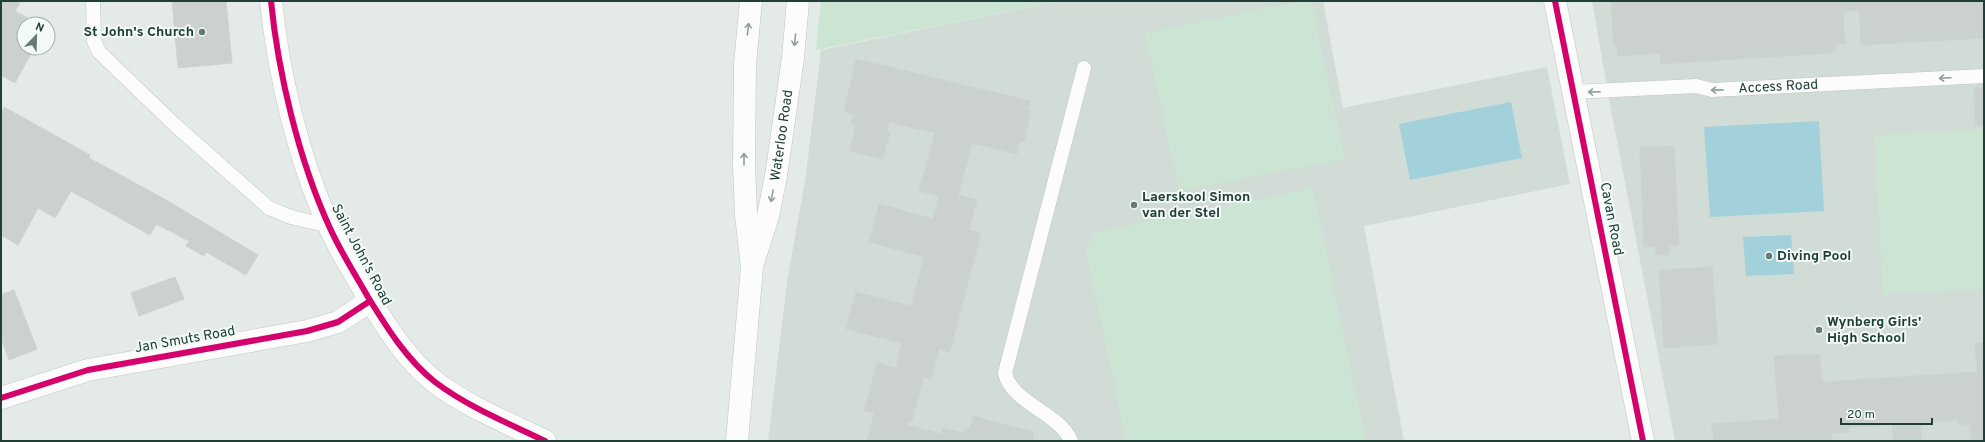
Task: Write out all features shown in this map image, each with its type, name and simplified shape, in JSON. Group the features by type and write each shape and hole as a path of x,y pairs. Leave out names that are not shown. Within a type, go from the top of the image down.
{"street":[{"name":"Saint John's Road","path":"271,1 274,31 298,138 311,183 329,226 370,301 395,339 424,373 457,398 545,441"},
{"name":"Waterloo Road","path":"737,441 752,267 746,215 744,164 745,64 751,1"},
{"name":"Waterloo Road","path":"752,267 768,216 776,176 793,58 798,1"},
{"name":"Cavan Road","path":"1555,1 1643,441"},
{"name":"Jan Smuts Road","path":"1,398 88,370 307,331 338,322 370,301"}],"lane":[{"path":"93,1 94,41 99,52 175,125 269,208 291,217 329,226"},
{"path":"1071,441 1065,430 1010,386 1005,372 1084,68"},
{"name":"Access Road","path":"1573,92 1696,86 1712,90 1984,76"}],"shaded area":[{"name":"Laerskool Simon van der Stel","path":"1061,1 1323,1 1343,108 1547,67 1570,184 1364,226 1404,441 768,441 787,282 806,175 821,50"},
{"name":"Wynberg Girls' High School","path":"1592,1 1984,1 1984,441 1675,441 1611,110"}],"green space":[{"path":"821,1 1061,1 816,50"},
{"path":"1302,1 1311,1 1345,159 1179,191 1145,33"},
{"path":"1984,129 1984,289 1883,294 1874,135"},
{"path":"1313,188 1366,441 1126,441 1086,251 1093,233"}],"water":[{"path":"1511,102 1522,158 1410,180 1399,124"},
{"path":"1819,121 1824,211 1710,217 1704,127"},
{"name":"Diving Pool","path":"1791,235 1794,274 1746,276 1743,237"}],"building":[{"path":"1,1 21,1 15,11 24,16 16,16 16,56 30,56 15,83 1,75"},
{"name":"St John's Church","path":"172,1 226,1 232,63 178,68"},
{"path":"1611,1 1859,1 1859,10 1843,12 1845,44 1835,44 1836,50 1833,50 1833,53 1661,64 1660,53 1618,56 1617,46 1614,46"},
{"path":"1859,1 1984,1 1984,38 1861,45"},
{"path":"856,59 1030,101 1027,110 1031,111 1024,142 1020,141 1017,154 972,143 958,195 977,200 969,230 981,233 950,352 939,349 931,379 924,377 912,421 908,421 907,425 941,434 943,428 963,433 965,428 970,429 973,416 1034,432 1032,441 867,441 874,413 864,411 877,363 896,368 902,343 846,329 856,292 911,306 924,257 869,242 879,204 933,219 939,196 919,191 935,133 889,122 887,132 890,132 883,159 850,151 856,125 851,123 854,114 844,112"},
{"path":"1984,87 1984,125 1975,126 1974,88"},
{"path":"4,107 90,155 89,158 168,201 258,255 246,275 206,252 204,256 186,246 189,241 156,224 150,235 71,191 55,218 38,208 18,245 1,235 1,113"},
{"path":"1674,146 1679,245 1669,246 1669,255 1656,255 1656,247 1644,247 1640,147"},
{"path":"1712,267 1718,344 1664,348 1659,270"},
{"path":"175,277 184,299 139,316 131,293"},
{"path":"14,290 37,349 9,360 1,337 1,295"},
{"path":"1984,343 1984,441 1971,441 1970,425 1958,425 1957,420 1920,423 1922,441 1894,441 1892,424 1848,428 1849,432 1831,433 1832,441 1714,441 1712,424 1779,419 1774,356 1819,354 1822,382 1977,372 1975,344"}],"cycle path":[{"path":"271,1 274,29 291,116 308,173 333,235 375,309 390,332 415,364 435,382 475,407 545,441"},
{"path":"1555,1 1643,441"},
{"path":"1,398 88,370 307,331 338,322 370,301"}],"place":[{"name":"St John's Church","path":"202,32"},
{"name":"Laerskool Simon van der Stel","path":"1134,205"},
{"name":"Diving Pool","path":"1769,256"},
{"name":"Wynberg Girls' High School","path":"1819,330"}]}
